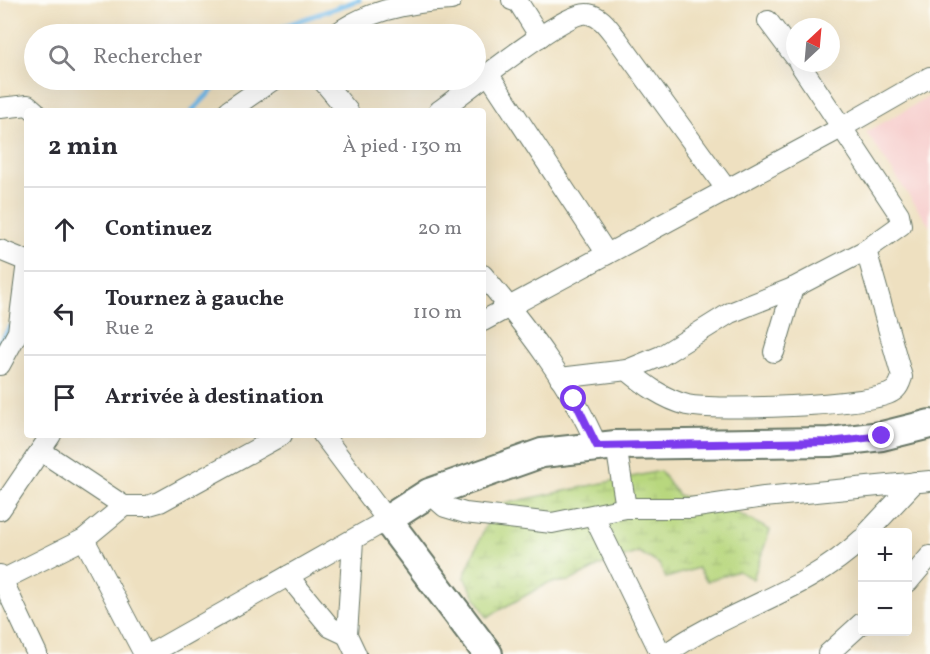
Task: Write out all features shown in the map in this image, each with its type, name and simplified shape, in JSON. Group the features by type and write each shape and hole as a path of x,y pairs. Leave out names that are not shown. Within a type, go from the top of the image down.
{"street":[{"path":"349,24 376,12 451,0"},
{"path":"512,0 518,2 540,37"},
{"path":"486,77 540,37 580,14 600,18 727,190"},
{"path":"768,21 786,45"},
{"path":"560,378 627,370 661,356 730,313 793,288 866,250 898,229 902,220 805,72"},
{"path":"489,75 607,254"},
{"path":"486,319 842,128 930,77"},
{"path":"232,108 258,90"},
{"path":"330,90 345,108"},
{"path":"443,108 468,90"},
{"path":"0,108 28,105 32,108"},
{"path":"0,250 24,261"},
{"path":"627,370 650,388 671,400 699,406 747,408 801,405 870,399 891,393 897,388 902,377 866,250"},
{"path":"486,279 509,306 607,446 626,508"},
{"path":"0,365 18,332 24,285"},
{"path":"774,352 793,288"},
{"path":"162,651 387,520 429,493 542,453 607,446 830,442 882,436 930,424"},
{"path":"0,510 46,443 124,506 146,506 160,502 277,438"},
{"path":"325,438 488,654"},
{"path":"429,493 446,507 465,513 552,523 594,517 626,508 690,508 923,481"},
{"path":"871,528 923,481"},
{"path":"37,654 3,590 84,539 124,506"},
{"path":"594,517 661,654"},
{"path":"84,539 144,654"},
{"path":"352,540 352,649"},
{"path":"666,654 700,632 795,587 858,542"},
{"path":"912,577 930,556"},
{"path":"288,576 330,627 352,649"},
{"path":"828,654 858,627"}],"shaded area":[{"path":"930,96 930,227 866,132"}],"green space":[{"path":"660,471 678,495 733,511 770,530 753,579 738,571 707,581 698,568 666,578 659,564 639,552 603,564 570,581 548,583 487,617 464,577 485,527 498,505"}],"waterway":[{"path":"290,24 359,0"},
{"path":"195,108 212,90"},
{"path":"0,342 10,327"}],"route":[{"path":"574,399 585,417 597,446 830,442 882,436"}]}
